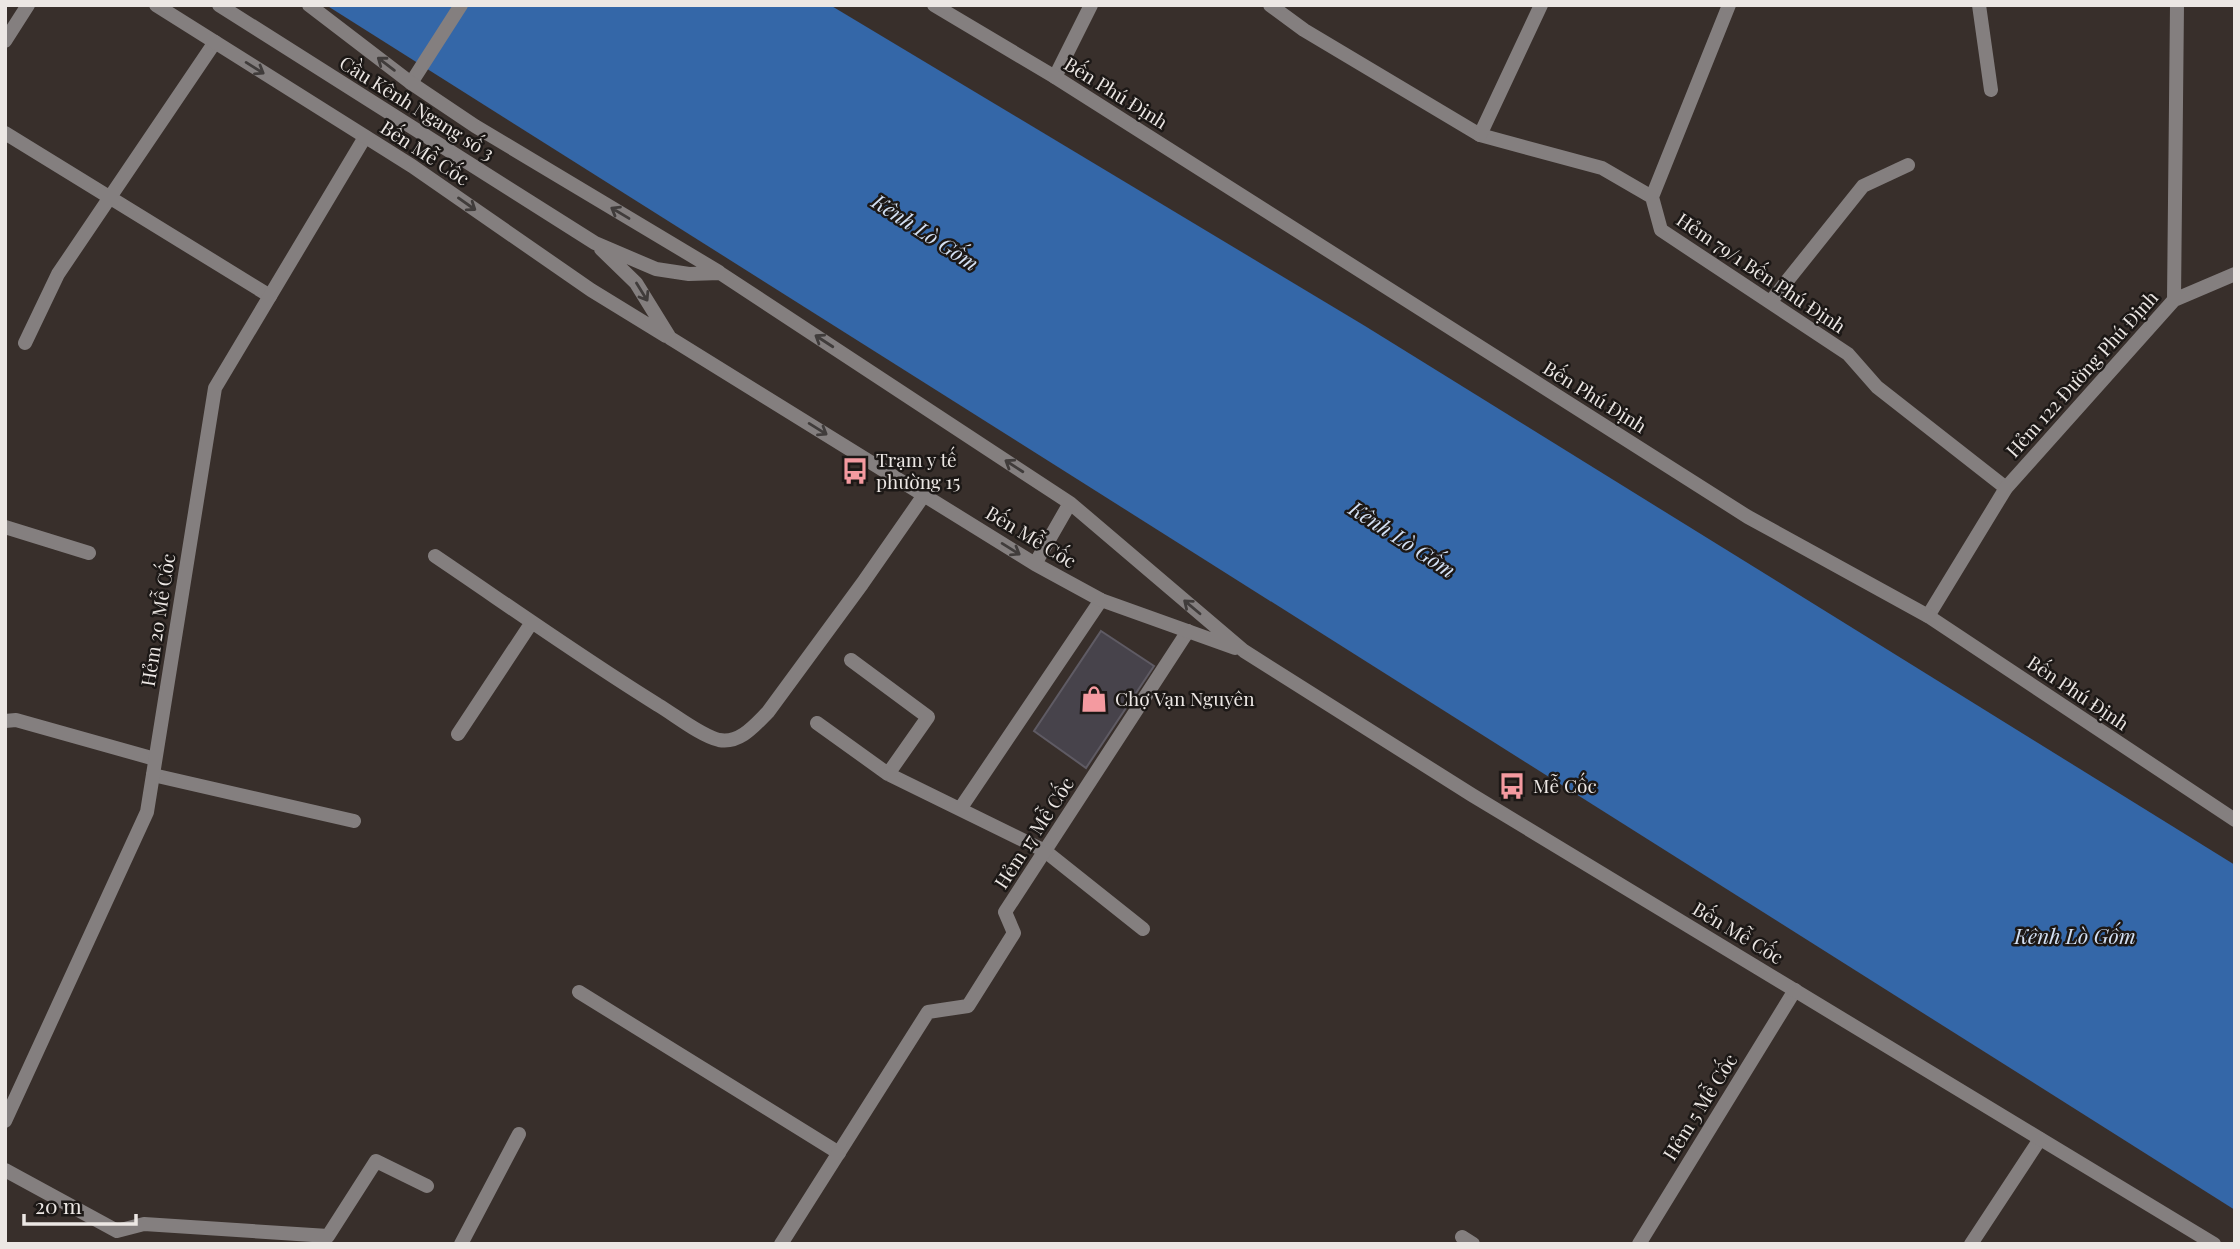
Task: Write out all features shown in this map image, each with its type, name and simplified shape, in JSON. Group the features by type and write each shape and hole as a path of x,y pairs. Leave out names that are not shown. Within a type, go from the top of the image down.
{"street":[{"path":"5,41 28,5"},
{"name":"Bến Mễ Cốc","path":"156,5 412,166 591,290 1035,564 1101,600 1244,651"},
{"name":"Cầu Kênh Ngang số 3","path":"219,5 595,243"},
{"name":"Bến Mễ Cốc","path":"309,5 415,78 475,125 720,273 1070,503 1244,651 1472,795 2214,1244"},
{"path":"415,78 461,5"},
{"name":"Bến Phú Định","path":"934,5 1055,77 1748,517 1928,616 2235,820"},
{"path":"1055,77 1091,5"},
{"path":"1270,5 1304,30 1480,135 1602,168 1652,197 1729,5"},
{"path":"1480,135 1541,5"},
{"path":"1979,5 1991,90"},
{"name":"Hẻm 122 Đường Phú Định","path":"1928,616 2006,488 2174,300 2177,5"},
{"path":"24,343 58,274 215,42"},
{"path":"5,133 270,296"},
{"name":"Hẻm 20 Mễ Cốc","path":"5,1121 147,812 215,388 365,137"},
{"path":"1770,301 1863,186 1909,164"},
{"name":"Hẻm 79/1 Bến Phú Định","path":"1652,197 1661,230 1848,354 1877,387 2006,488"},
{"path":"595,243 656,269 689,274 720,273"},
{"name":"Bến Mễ Cốc","path":"595,243 636,283 670,338"},
{"path":"2174,300 2235,274"},
{"path":"435,556 699,730 719,740 736,739 768,712 924,495"},
{"path":"1035,564 1070,503"},
{"path":"5,527 89,553"},
{"path":"960,809 1101,600"},
{"path":"458,734 532,622"},
{"name":"Hẻm 17 Mễ Cốc","path":"781,1244 928,1012 968,1006 1014,933 1005,912 1188,631"},
{"path":"851,660 928,717 888,774"},
{"path":"5,721 16,720 155,759"},
{"path":"817,723 888,774 1045,851 1143,929"},
{"path":"153,775 354,821"},
{"name":"Hẻm 5 Mễ Cốc","path":"1639,1244 1795,990"},
{"path":"579,992 839,1153"},
{"path":"461,1244 519,1134"},
{"path":"1971,1244 2040,1139"},
{"path":"5,1170 116,1237 144,1224 328,1236 376,1161 427,1186"}],"water":[{"name":"Kênh Lò Gốm","path":"326,5 830,5 1365,326 2235,865 2235,1210"}],"building":[{"name":"Chợ Vạn Nguyên","path":"1101,631 1154,666 1086,768 1034,731"}],"place":[{"name":"Trạm y tế phường 15","path":"855,471"},
{"name":"Chợ Vạn Nguyên","path":"1094,699"},
{"name":"Mễ Cốc","path":"1512,786"}]}
